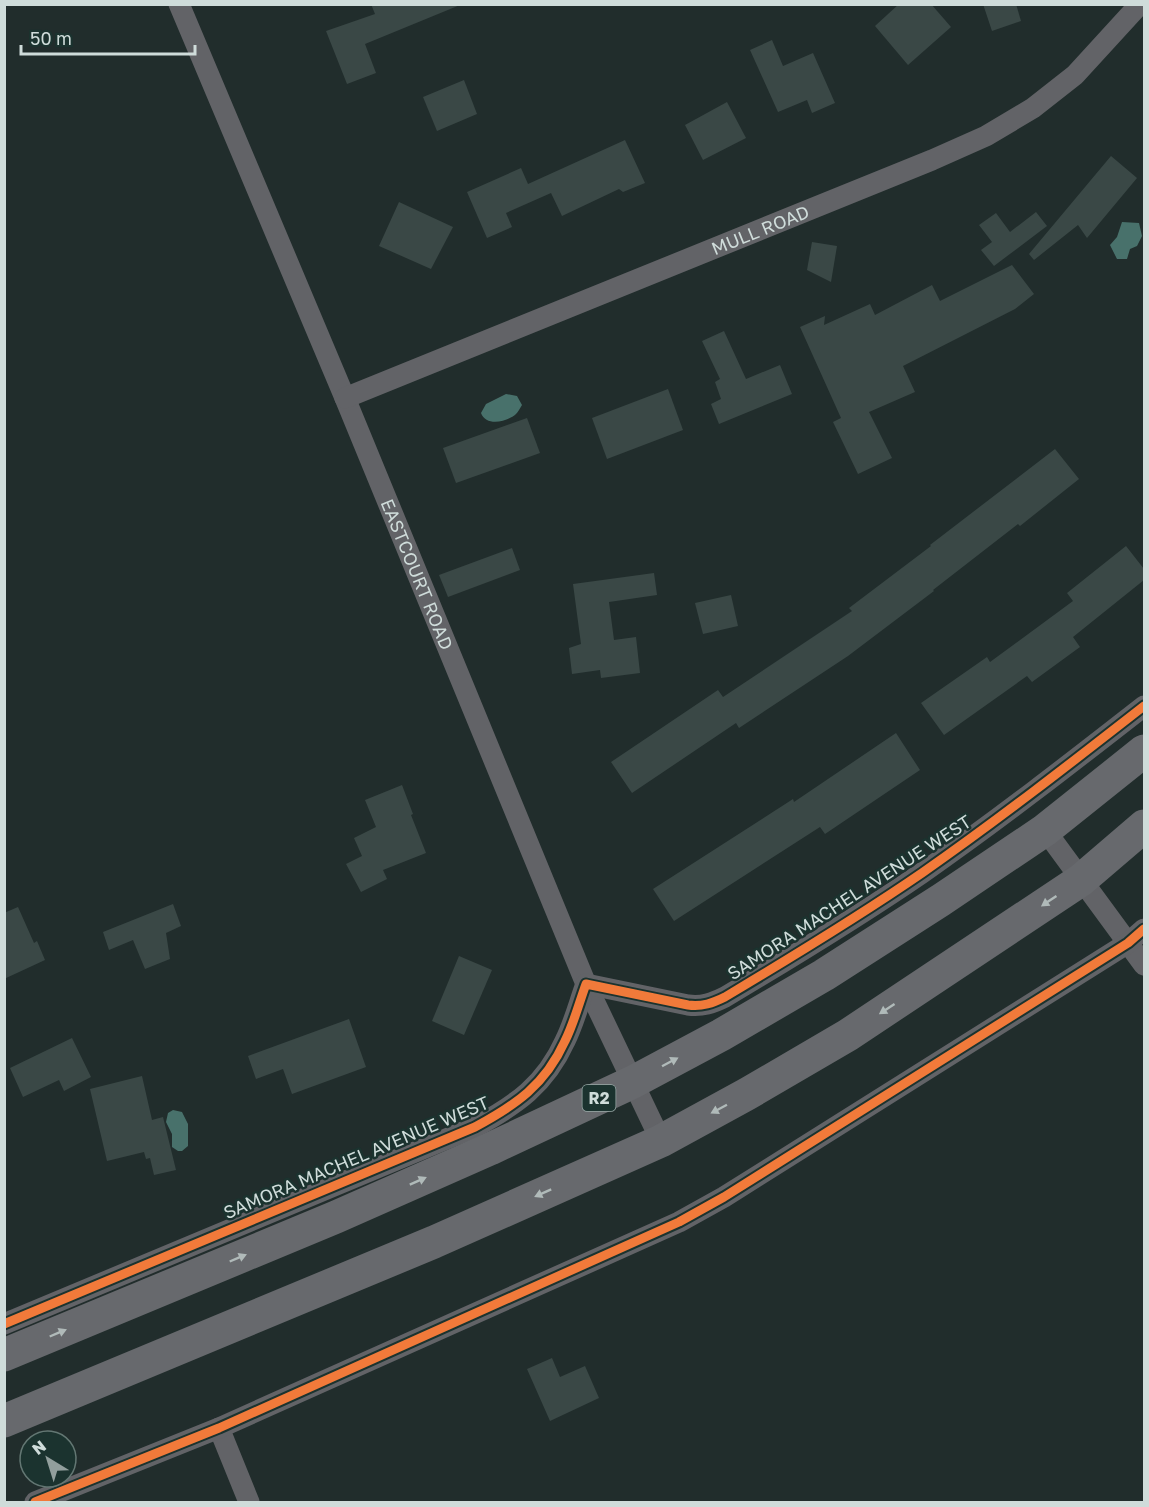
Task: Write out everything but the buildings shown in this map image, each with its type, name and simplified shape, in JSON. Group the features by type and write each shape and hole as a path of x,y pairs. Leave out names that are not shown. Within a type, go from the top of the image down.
{"highway":[{"name":"R2","path":"4,1355 346,1213 633,1082 721,1035 824,975 941,900 1045,830 1144,750"},
{"path":"4,1421 434,1242 661,1141 848,1035 1081,880 1144,826"}],"street":[{"name":"EASTCOURT ROAD","path":"179,4 345,398 586,984 661,1141"},
{"name":"MULL ROAD","path":"345,398 932,160 986,135 1033,108 1075,75 1140,4"},
{"name":"SAMORA MACHEL AVENUE WEST","path":"4,1324 475,1127 505,1110 530,1092 550,1069 566,1041 586,984 698,1006 726,998 846,924 921,873 998,819 1144,706"},
{"path":"1045,830 1144,965"},
{"path":"35,1503 219,1428 646,1238 703,1209 1128,943 1144,929"},
{"path":"219,1428 249,1503"}],"shaded area":[{"path":"1122,222 1139,223 1142,236 1137,246 1130,249 1127,259 1117,259 1110,245 1117,237"},
{"path":"506,394 517,396 522,405 516,414 497,422 487,420 481,413 486,404"},
{"path":"173,1110 182,1112 188,1124 188,1146 182,1151 172,1147 172,1134 166,1122 168,1113"}],"cycle path":[{"path":"4,1324 490,1119 528,1092 548,1070 568,1034 586,984 688,1005 707,1004 725,997 922,873 1062,770 1144,706"},
{"path":"35,1502 219,1428 679,1222 724,1197 1128,943 1144,929"}]}
